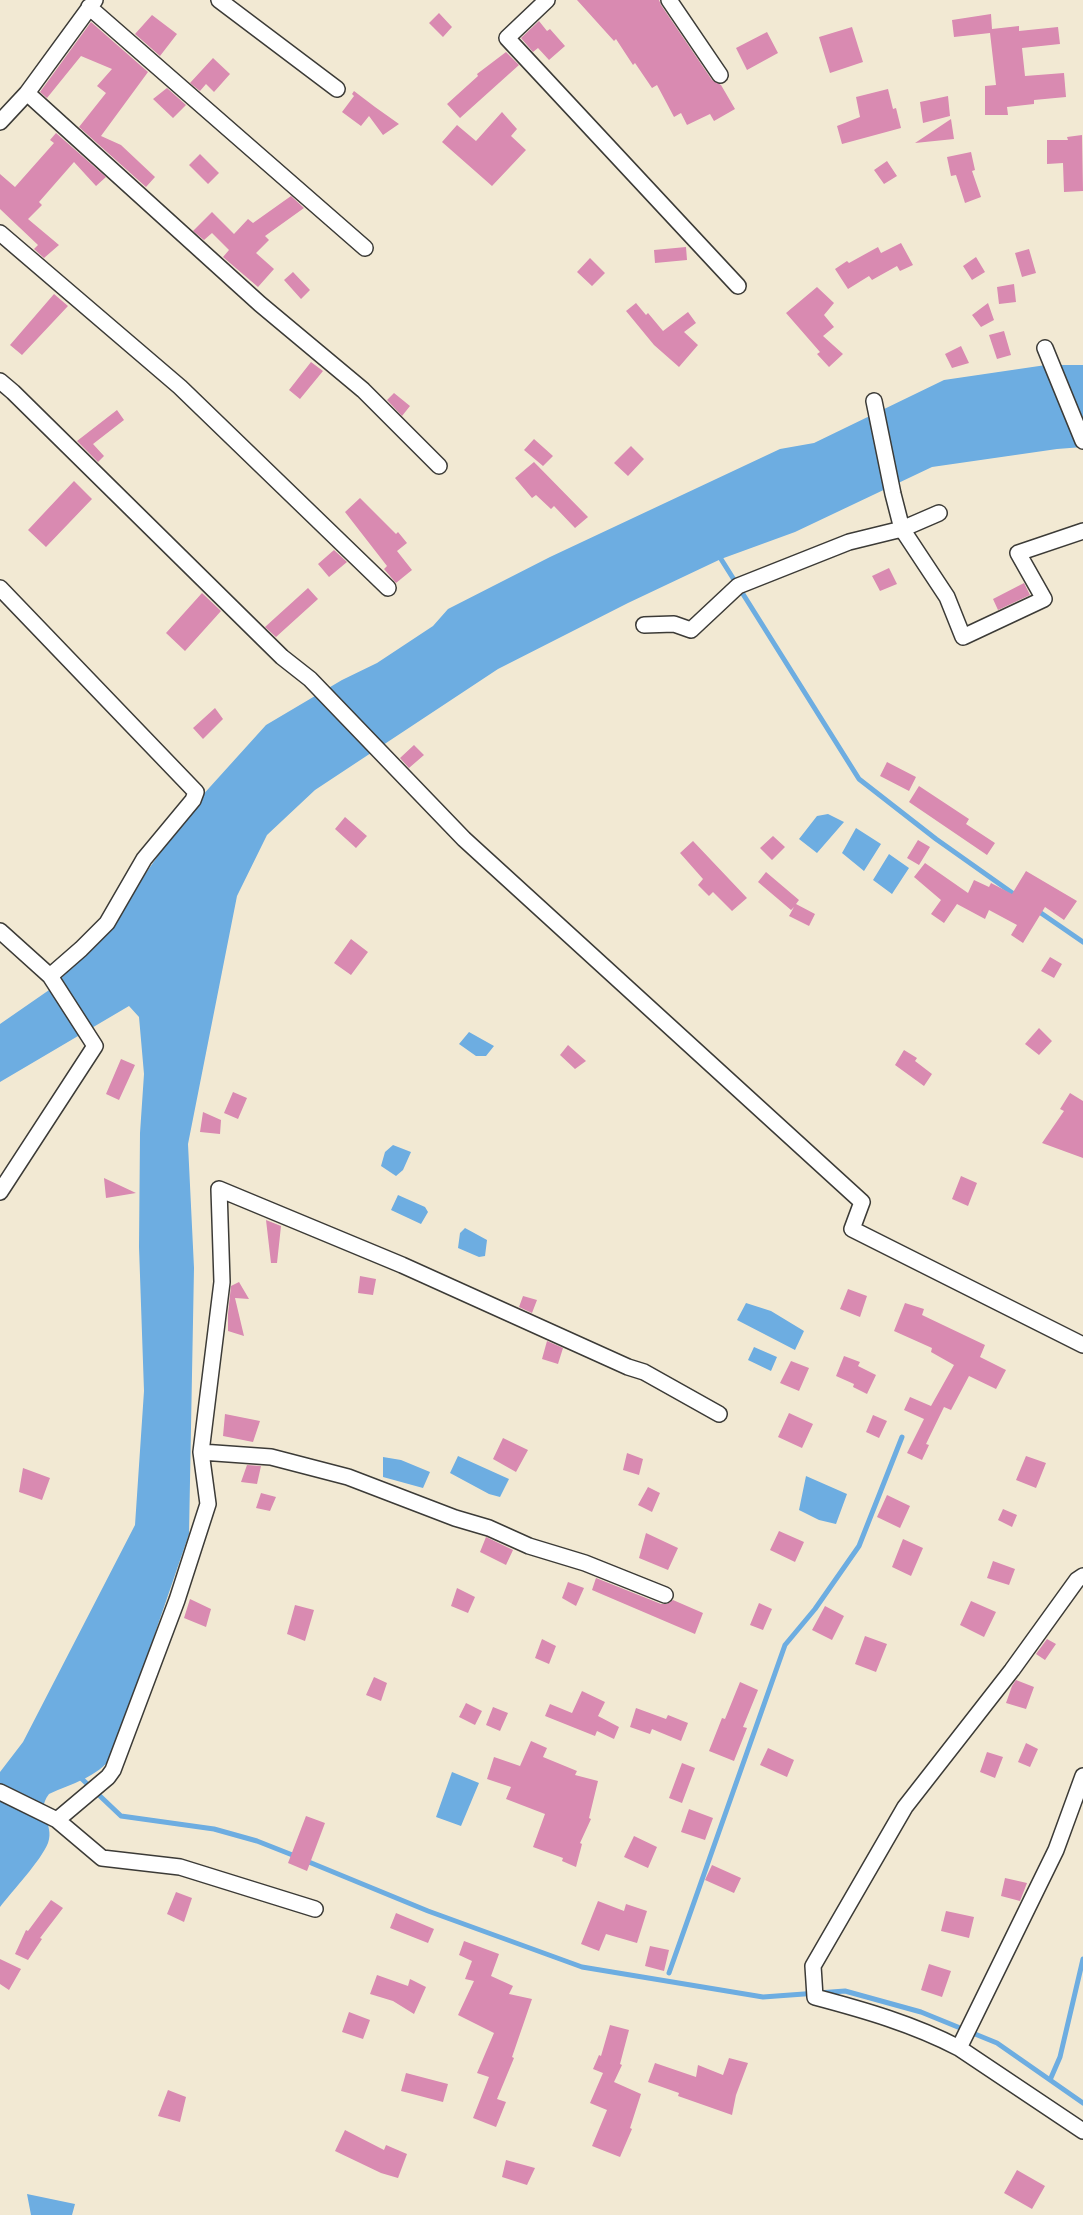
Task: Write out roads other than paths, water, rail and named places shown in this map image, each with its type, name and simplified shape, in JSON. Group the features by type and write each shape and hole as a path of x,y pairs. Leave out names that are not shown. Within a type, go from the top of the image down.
{"street":[{"path":"219,0 337,89"},
{"path":"547,0 507,38 738,286"},
{"path":"669,0 720,75"},
{"path":"0,122 27,93 92,3 365,248"},
{"path":"27,93 260,304 363,390 439,466"},
{"path":"0,233 180,387 388,588"},
{"path":"1046,353 1083,441"},
{"path":"0,381 14,392 282,657 310,679 464,839 862,1202 852,1229 1083,1345"},
{"path":"874,405 902,529 947,597 963,636 1044,599 1018,553 1083,531"},
{"path":"644,625 674,624 691,630 738,586 849,542 902,529 939,513"},
{"path":"0,588 196,792 193,800 144,859 107,922 51,978"},
{"path":"0,932 51,978 94,1046 0,1192"},
{"path":"53,1818 70,1810 113,1770 177,1600 208,1504 201,1452 222,1282 219,1189 402,1265 628,1367 645,1372 719,1414"},
{"path":"201,1452 271,1457 348,1477 455,1518 489,1528 529,1546 585,1563 665,1595"},
{"path":"1083,1576 1077,1580 1012,1670 904,1807 813,1966 815,1997 876,2013 940,2038 1083,2131"},
{"path":"958,2048 1056,1850 1083,1776"},
{"path":"0,1792 53,1818 102,1858 180,1867 315,1909"}],"water":[{"path":"1046,365 1083,365 1083,447 932,467 795,532 721,559 628,603 498,669 315,790 267,835 237,896 188,1144 194,1268 189,1534 113,1756 92,1775 49,1794 44,1807 49,1829 48,1843 33,1867 0,1907 0,1772 23,1742 135,1525 144,1391 139,1247 140,1133 144,1074 139,1017 129,1006 0,1082 0,1024 52,988 86,952 121,909 191,808 266,725 342,680 377,663 433,626 448,609 550,557 780,449 814,443 944,380"},
{"path":"828,814 844,822 817,853 799,839 817,816"},
{"path":"856,828 881,844 864,871 842,853"},
{"path":"889,854 909,868 892,894 873,880"},
{"path":"469,1032 494,1046 486,1056 476,1056 459,1044"},
{"path":"393,1145 411,1152 403,1170 396,1176 381,1166 385,1152"},
{"path":"398,1195 425,1207 428,1212 421,1224 391,1210"},
{"path":"465,1228 487,1240 485,1256 479,1257 458,1248 460,1233"},
{"path":"746,1303 771,1311 804,1331 795,1350 737,1320"},
{"path":"754,1347 777,1357 771,1371 748,1360"},
{"path":"458,1456 509,1479 500,1497 489,1494 450,1473"},
{"path":"383,1457 401,1460 430,1472 423,1488 383,1477"},
{"path":"806,1476 847,1494 836,1524 819,1520 799,1510"},
{"path":"452,1772 479,1783 461,1826 436,1817"},
{"path":"27,2194 75,2204 72,2215 31,2215"}],"waterway":[{"path":"721,559 859,779 936,839 1018,897"},
{"path":"1038,911 1083,942"},
{"path":"669,1973 785,1645 815,1609 859,1546 902,1437"},
{"path":"82,1779 121,1816 214,1829 257,1841 295,1856"},
{"path":"304,1860 428,1911 582,1967 763,1997 845,1991 921,2012 997,2043 1083,2103"},
{"path":"1050,2080 1060,2057 1083,1959"}]}
